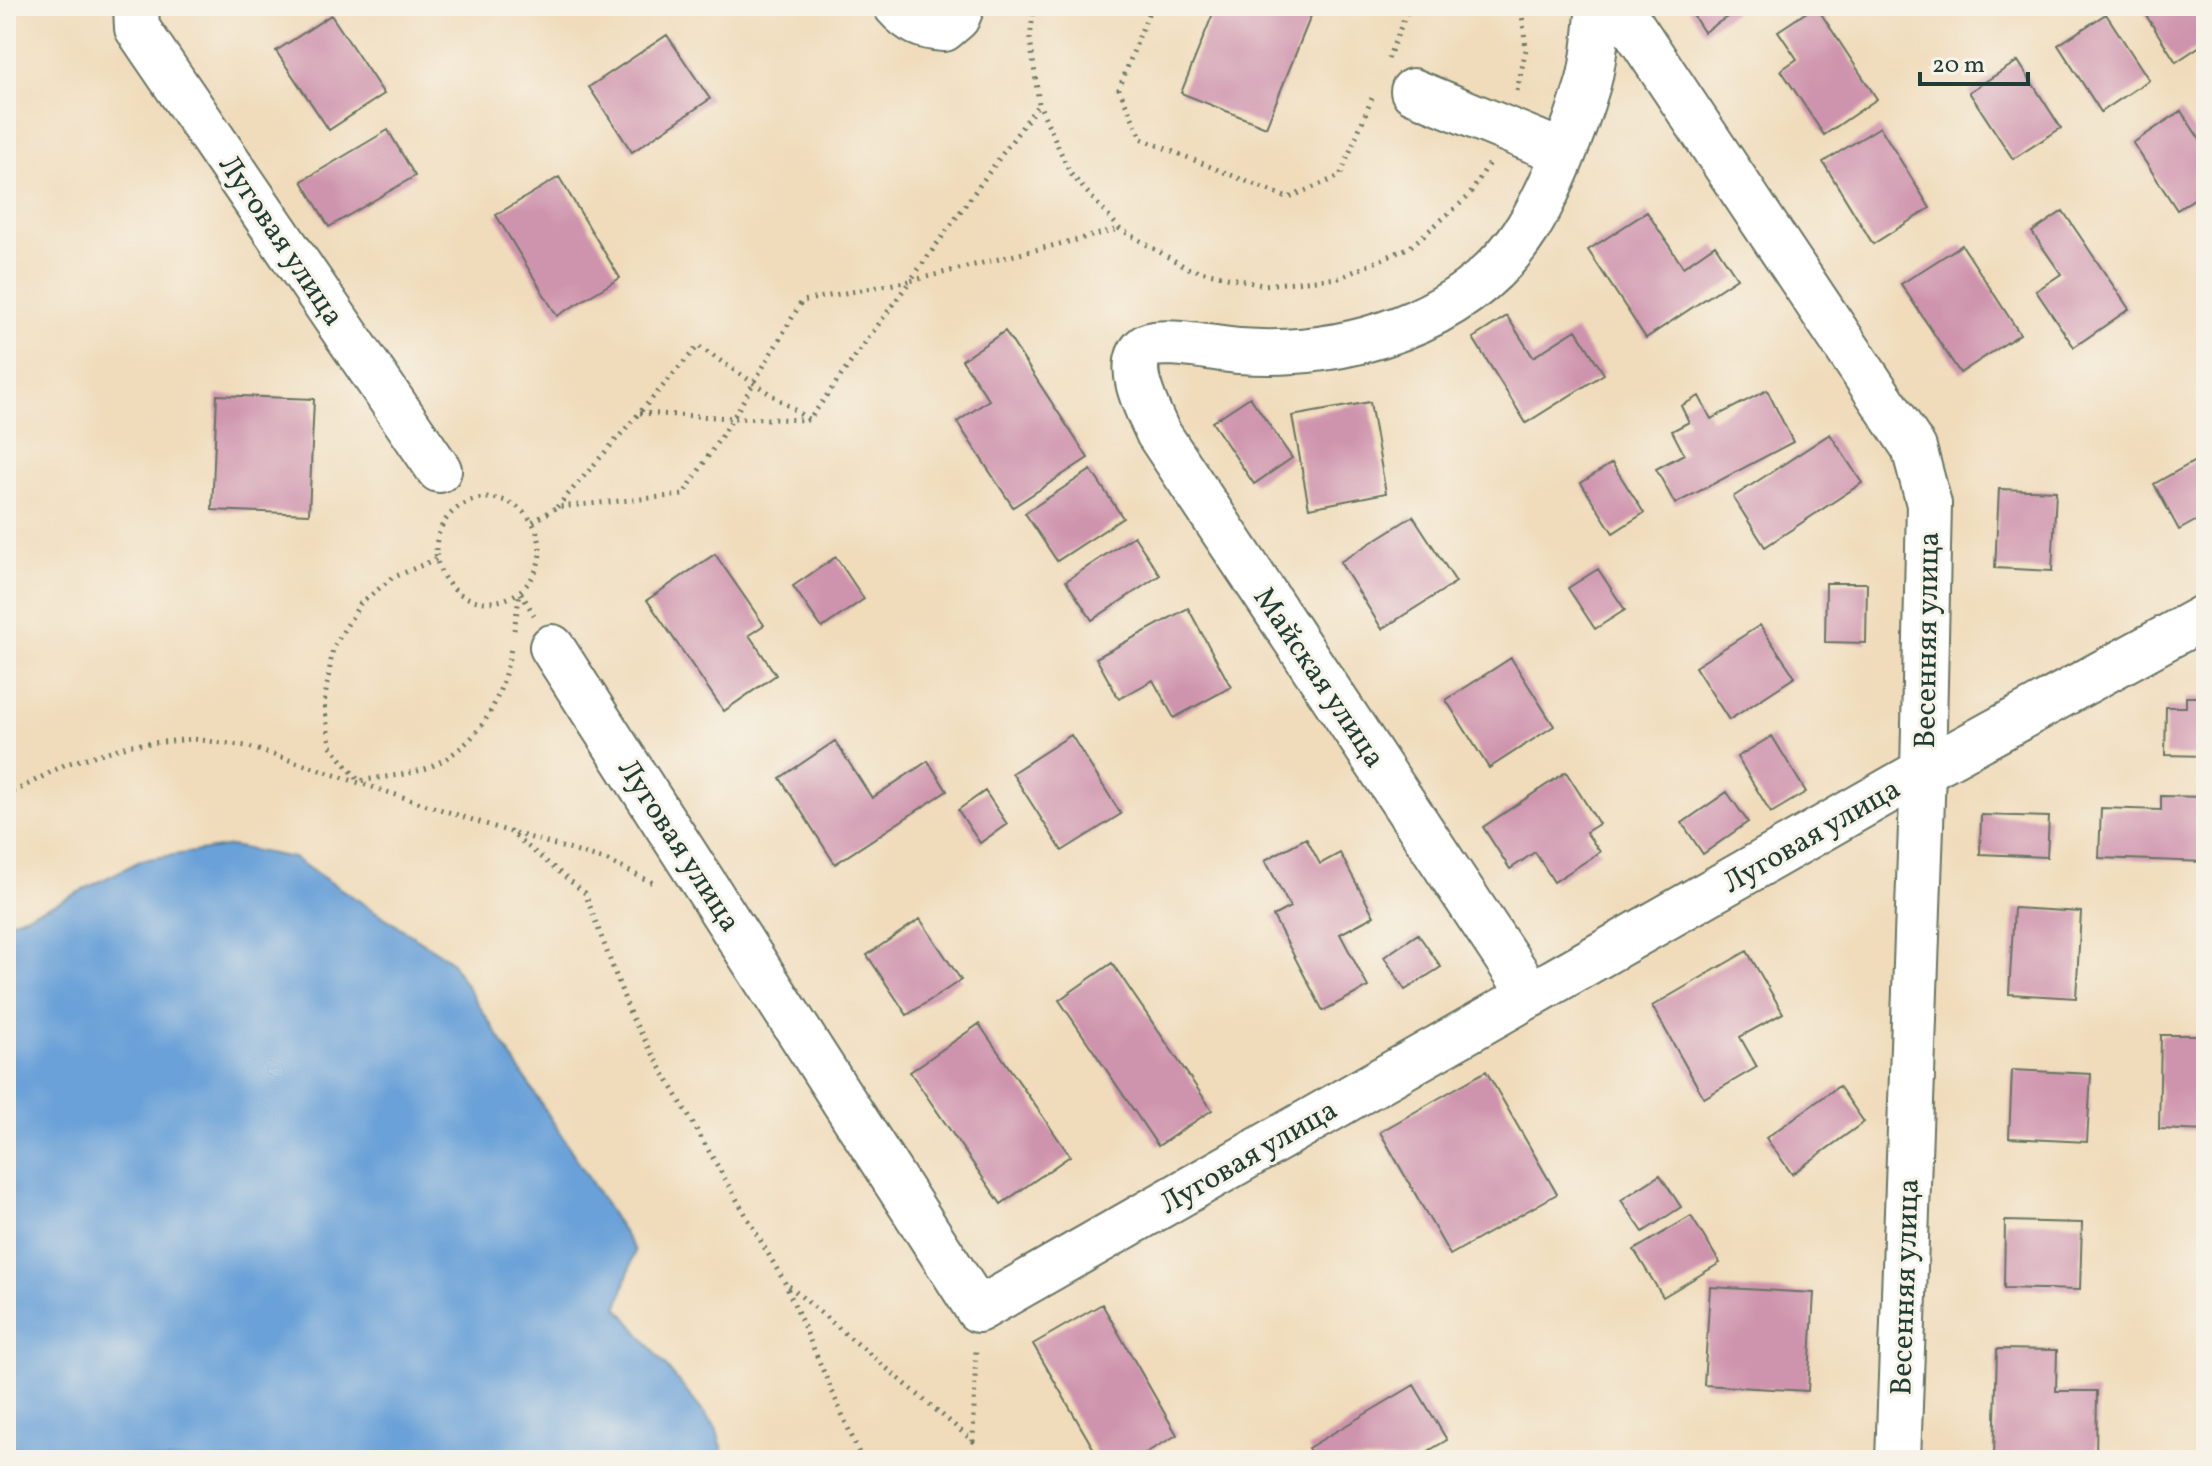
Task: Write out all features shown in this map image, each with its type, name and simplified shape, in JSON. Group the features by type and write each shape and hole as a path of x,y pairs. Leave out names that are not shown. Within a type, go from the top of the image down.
{"street":[{"name":"Луговая улица","path":"136,6 137,28 439,470"},
{"path":"896,6 908,19 929,29 953,18"},
{"path":"1391,83 1564,153 1589,81 1599,6"},
{"name":"Весенняя улица","path":"1619,6 1914,448 1929,504 1923,771 1898,1460"},
{"name":"Майская улица","path":"1531,995 1158,433 1139,389 1136,364 1142,349 1150,344 1241,352 1317,350 1376,339 1435,312 1487,277 1527,230 1564,153"},
{"name":"Луговая улица","path":"552,647 978,1310 1923,771 2206,616"}],"path":[{"path":"1034,6 1030,38 1039,104 1070,173 1120,229 1187,268 1262,285 1339,278 1410,247 1469,196 1508,130 1526,49 1521,6"},
{"path":"1151,6 1119,89 1142,139 1288,198 1340,176 1391,83 1409,6"},
{"path":"809,420 1039,104"},
{"path":"557,507 683,495 802,301 910,281 1120,229"},
{"path":"533,522 557,507 698,346 809,420"},
{"path":"640,413 809,420"},
{"path":"488,498 505,500 521,509 533,522 539,536 538,567 531,581 520,592 504,600 487,603 469,599 454,590 442,576 436,559 437,541 443,524 455,510 470,501 488,498"},
{"path":"359,781 330,745 324,704 333,648 360,604 392,578 436,559"},
{"path":"359,781 430,767 469,741 491,716 506,677 520,592"},
{"path":"6,796 66,764 131,745 193,739 246,746 608,861 661,887"},
{"path":"510,832 585,893 631,1016 785,1283 862,1460"},
{"path":"785,1283 973,1441 978,1310"}],"water":[{"path":"231,846 293,858 450,960 635,1251 618,1307 716,1428 726,1460 6,1460 6,923 61,901 142,860"}],"building":[{"path":"1216,6 1315,6 1266,127 1181,93"},
{"path":"1687,6 1744,6 1704,32"},
{"path":"1816,6 1877,99 1824,135 1781,70 1797,59 1778,31"},
{"path":"2140,6 2206,6 2206,42 2176,62"},
{"path":"2106,14 2149,80 2101,112 2058,45"},
{"path":"331,15 384,94 329,130 276,51"},
{"path":"667,35 710,99 632,152 589,87"},
{"path":"2018,61 2061,128 2013,159 1969,92"},
{"path":"2181,111 2206,149 2206,191 2177,210 2133,143"},
{"path":"1880,127 1930,208 1873,244 1823,162"},
{"path":"388,130 415,176 329,227 302,181"},
{"path":"559,177 620,278 557,316 496,215"},
{"path":"2063,211 2129,309 2074,347 2036,291 2061,274 2032,232"},
{"path":"1647,212 1683,267 1715,245 1737,278 1646,338 1588,250"},
{"path":"1962,245 2020,334 1960,373 1901,284"},
{"path":"1507,316 1533,357 1576,330 1604,374 1526,423 1473,338"},
{"path":"1005,331 1088,458 1013,507 957,422 989,400 962,360"},
{"path":"1767,390 1793,442 1675,504 1656,469 1684,454 1672,431 1689,422 1681,406 1699,396 1711,419"},
{"path":"217,395 314,399 309,514 212,510"},
{"path":"1250,397 1292,458 1254,484 1212,422"},
{"path":"1370,402 1386,493 1309,508 1292,416"},
{"path":"1830,434 1862,483 1765,547 1733,497"},
{"path":"2206,455 2206,515 2179,530 2154,484"},
{"path":"1612,463 1644,513 1613,533 1581,483"},
{"path":"1091,470 1123,518 1057,561 1025,513"},
{"path":"1999,489 2056,491 2052,571 1995,568"},
{"path":"1413,516 1456,582 1382,629 1340,562"},
{"path":"1134,536 1160,575 1092,620 1066,581"},
{"path":"715,554 764,625 749,635 776,675 724,711 647,600"},
{"path":"836,557 864,599 822,628 793,586"},
{"path":"1598,569 1625,610 1595,629 1568,588"},
{"path":"1826,583 1867,583 1866,643 1825,642"},
{"path":"1188,608 1231,687 1174,718 1153,680 1119,699 1096,658"},
{"path":"1760,625 1795,677 1729,720 1695,667"},
{"path":"1511,658 1554,726 1489,768 1446,700"},
{"path":"2203,691 2206,691 2206,756 2165,755 2166,707 2186,707 2186,697 2203,697"},
{"path":"1071,735 1121,814 1062,851 1012,773"},
{"path":"1772,736 1806,792 1771,813 1737,757"},
{"path":"835,741 872,798 928,761 947,791 835,864 780,778"},
{"path":"1566,772 1599,824 1586,832 1600,852 1554,882 1535,852 1510,869 1483,827"},
{"path":"985,791 1007,824 980,843 958,810"},
{"path":"1727,792 1748,822 1703,854 1682,823"},
{"path":"2161,796 2206,797 2206,862 2099,858 2101,808 2161,810"},
{"path":"1981,815 2049,817 2047,857 1980,854"},
{"path":"1306,838 1320,864 1340,853 1374,916 1340,934 1368,987 1323,1011 1273,916 1290,907 1265,860"},
{"path":"2014,908 2081,912 2076,998 2009,994"},
{"path":"920,919 961,980 907,1015 867,955"},
{"path":"1418,934 1441,967 1405,990 1384,957"},
{"path":"1747,951 1783,1013 1740,1037 1757,1067 1704,1098 1652,1006"},
{"path":"1112,963 1212,1110 1158,1146 1059,1000"},
{"path":"979,1024 1070,1156 1001,1204 910,1072"},
{"path":"2161,1035 2206,1035 2206,1131 2159,1129"},
{"path":"2012,1070 2091,1074 2087,1142 2009,1138"},
{"path":"1486,1071 1557,1194 1450,1255 1380,1132"},
{"path":"1839,1086 1864,1122 1792,1174 1766,1138"},
{"path":"1660,1175 1681,1207 1643,1232 1621,1200"},
{"path":"1691,1216 1720,1263 1663,1297 1634,1250"},
{"path":"2005,1221 2082,1223 2080,1290 2004,1288"},
{"path":"1710,1287 1814,1293 1808,1391 1704,1385"},
{"path":"1102,1304 1177,1435 1133,1460 1100,1460 1033,1344"},
{"path":"1997,1349 2057,1350 2056,1391 2097,1391 2096,1458 1994,1456"},
{"path":"1414,1385 1447,1440 1413,1460 1315,1460 1308,1448"}]}
